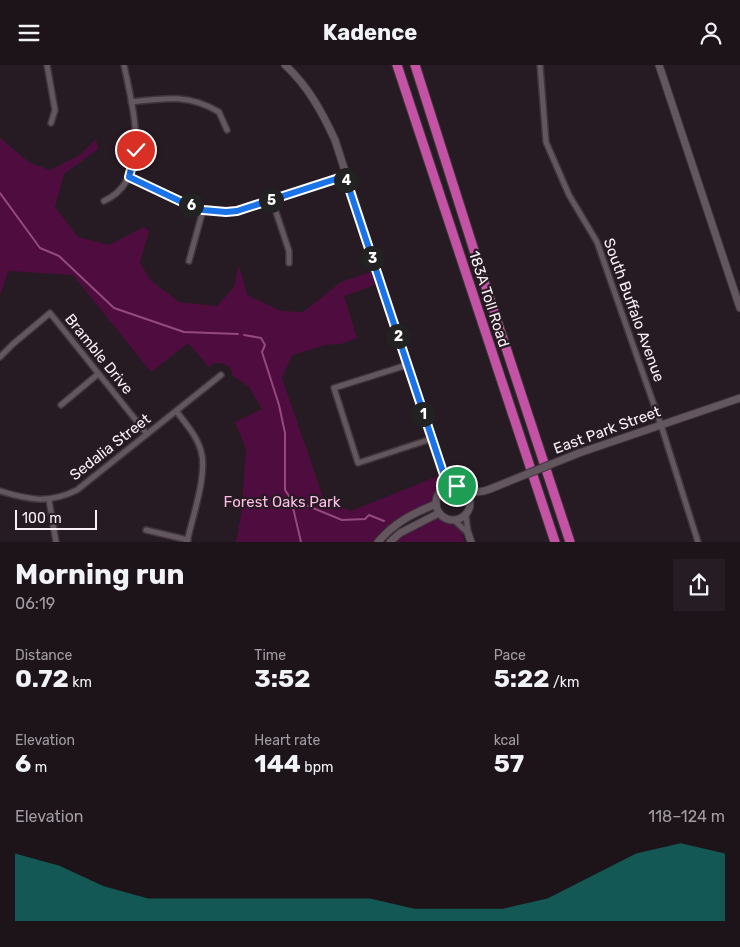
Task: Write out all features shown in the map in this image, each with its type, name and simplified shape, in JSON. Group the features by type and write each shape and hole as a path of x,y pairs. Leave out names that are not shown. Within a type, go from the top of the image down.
{"highway":[{"name":"183A Toll Road","path":"397,65 555,542"},
{"name":"183A Toll Road","path":"416,65 479,266 570,542"}],"street":[{"path":"47,65 55,109 51,123"},
{"path":"104,201 117,193 129,177 135,158 136,140 124,65"},
{"path":"285,65 301,82 318,105 335,140 345,176 445,478 452,485 461,487 468,493 471,503 466,516 471,542"},
{"name":"South Buffalo Avenue","path":"540,65 546,142 569,195 598,241 661,425 698,542"},
{"path":"659,65 740,308"},
{"path":"131,102 170,98 185,99 199,103 219,112 227,130"},
{"path":"129,177 184,203 215,212 237,211 345,176"},
{"path":"272,200 289,251 289,263"},
{"path":"189,261 203,210"},
{"name":"Bramble Drive","path":"0,357 50,313 147,434"},
{"path":"407,365 334,388 358,463 431,439"},
{"path":"61,405 98,374"},
{"name":"Sedalia Street","path":"0,491 22,498 49,500 64,497 84,486 221,375"},
{"name":"East Park Street","path":"468,493 487,490 579,453 740,398"},
{"path":"146,530 188,541 202,480 203,459 196,439 177,412"},
{"path":"443,489 445,478"},
{"path":"452,485 443,489 437,495 436,504 439,513 446,519 454,521 468,533"},
{"name":"East Park Street","path":"471,503 487,490"},
{"path":"49,500 56,542"},
{"path":"378,542 395,525 412,514 436,504"},
{"path":"390,542 406,530 439,513"},
{"path":"454,521 466,516"}],"green space":[{"name":"Forest Oaks Park","path":"0,138 30,163 50,170 80,155 96,139 98,149 64,174 55,207 78,237 109,245 144,227 149,231 140,262 150,280 179,302 217,306 234,287 239,265 247,295 281,311 303,312 341,282 371,272 375,285 344,296 357,338 341,344 325,345 292,355 282,378 324,500 351,511 438,476 439,486 431,503 375,542 236,542 241,515 246,449 235,422 262,409 249,387 232,375 231,368 222,363 214,363 209,367 188,343 151,372 73,275 8,271 0,296"},
{"path":"431,518 437,518 460,528 465,542 394,542 411,530"}],"waterway":[{"path":"0,193 40,248 59,256 114,308 184,332 238,334"},
{"path":"244,335 261,338 265,345 262,352 279,405 285,433 285,490 291,499 301,542"},
{"path":"291,499 342,520 365,519 369,515 384,521"}],"route":[{"path":"136,150 133,168 129,177 184,203 215,212 237,211 345,176 445,478 452,485 457,486"}]}
